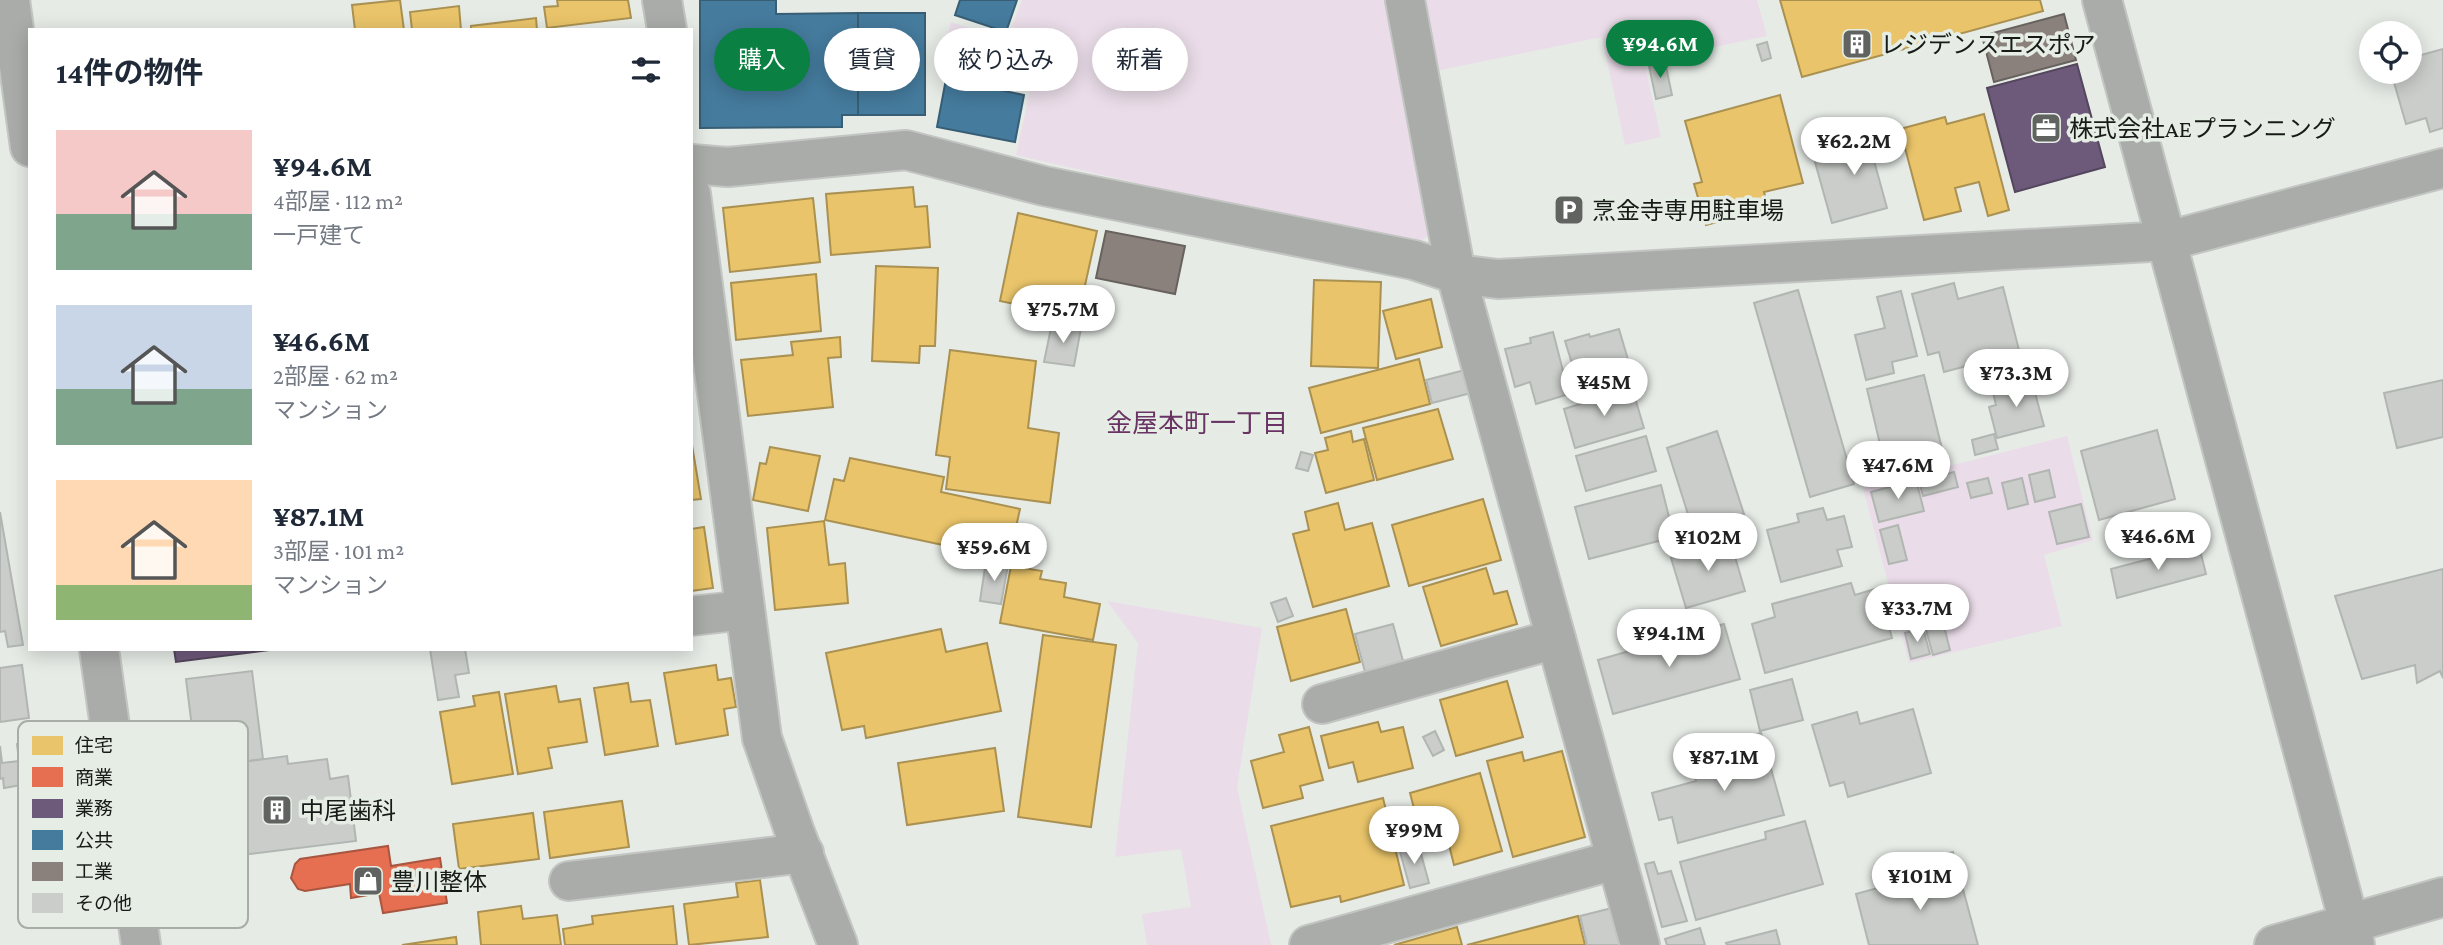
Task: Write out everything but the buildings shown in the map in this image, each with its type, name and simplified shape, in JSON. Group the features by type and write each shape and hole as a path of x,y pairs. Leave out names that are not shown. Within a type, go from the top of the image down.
{"street":[{"path":"10,0 9,68 28,139"},
{"path":"663,0 667,28"},
{"path":"1405,0 1456,274 1640,945"},
{"path":"2102,0 2353,934"},
{"path":"693,164 728,167 906,150 1044,187 1414,260 1456,274 1498,279 2167,242 2443,167"},
{"path":"693,209 762,738 838,945"},
{"path":"693,616 745,610"},
{"path":"1322,704 1556,639"},
{"path":"99,651 109,721"},
{"path":"569,881 804,853"},
{"path":"1309,945 1615,860"},
{"path":"2274,945 2353,934 2443,897"}],"shaded area":[{"path":"1022,0 1386,0 1435,230 1413,247 1016,155 1030,91 1078,91 1078,28 1012,28"},
{"path":"1417,0 1757,0 1767,36 1644,62 1661,137 1625,145 1602,37 1431,72"},
{"path":"951,22 970,28 950,28"},
{"path":"2067,436 2093,540 2044,555 2062,626 1909,663 1863,488"},
{"path":"1107,601 1262,628 1237,787 1271,945 1147,945 1142,914 1191,907 1181,849 1115,857 1138,643"}],"place":[{"name":"レジデンスエスポア","path":"1857,44"},
{"name":"株式会社AEプランニング","path":"2046,128"},
{"name":"烹金寺専用駐車場","path":"1569,210"},
{"name":"中尾歯科","path":"277,810"},
{"name":"豊川整体","path":"368,881"}],"district":[{"name":"金屋本町一丁目","path":"1197,423"}]}
